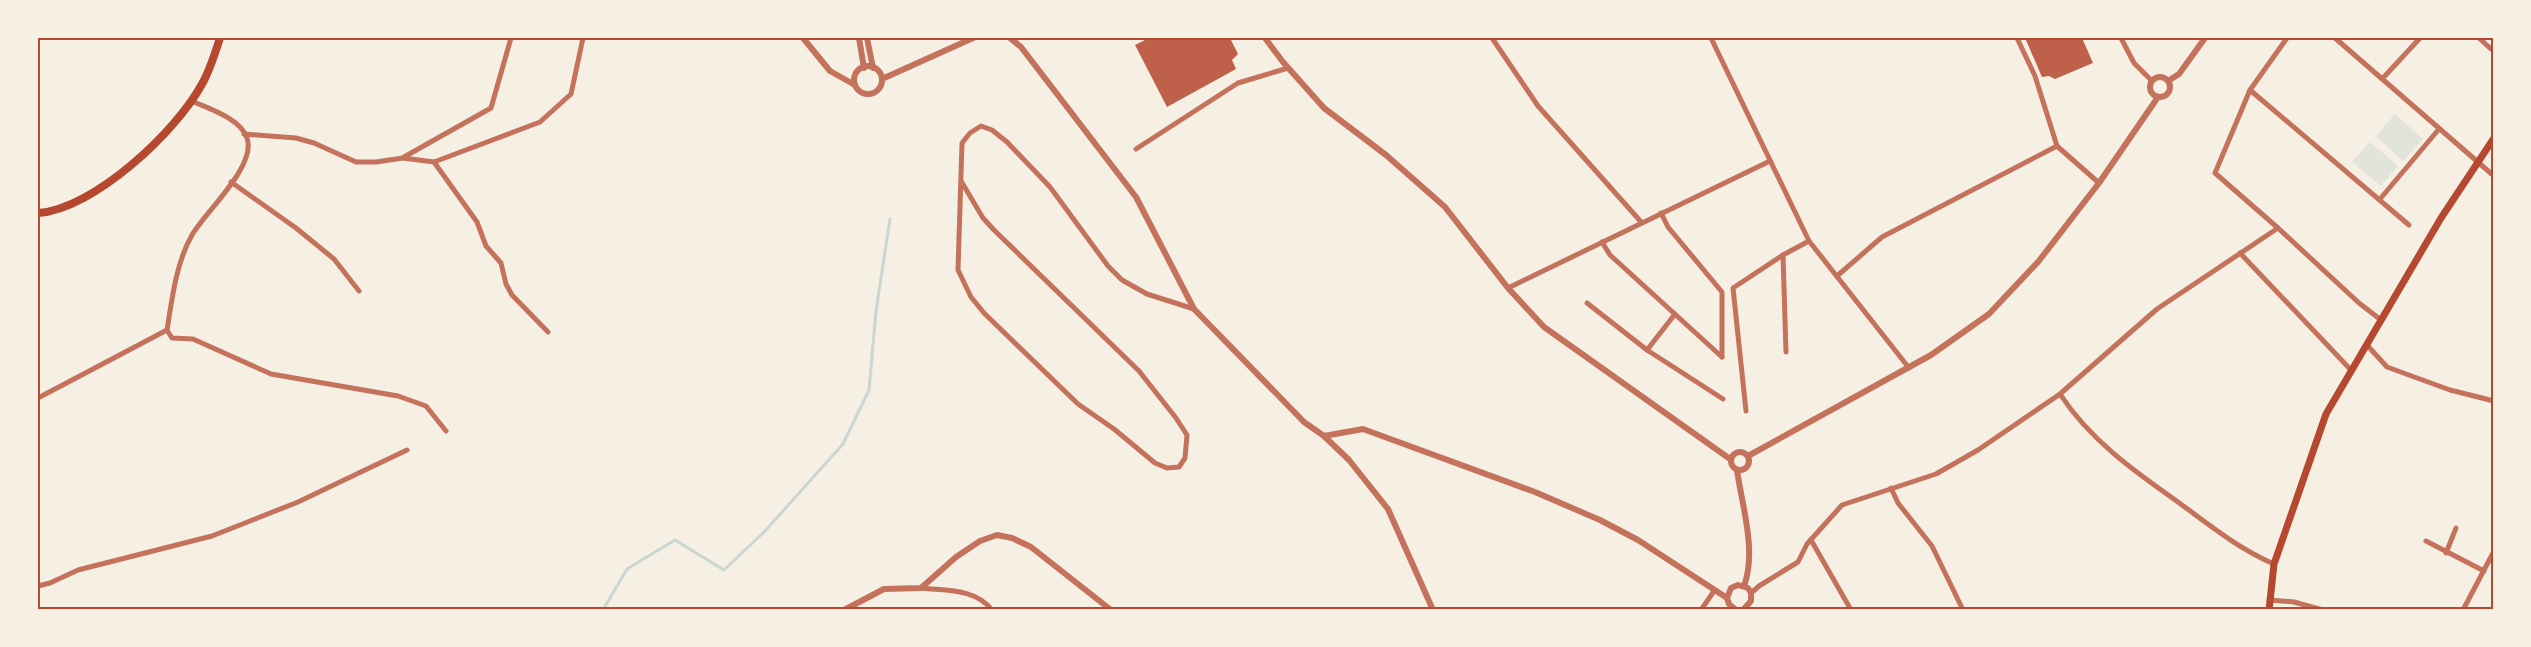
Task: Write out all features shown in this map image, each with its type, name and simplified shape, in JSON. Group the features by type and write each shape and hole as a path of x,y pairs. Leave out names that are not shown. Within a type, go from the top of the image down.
{"main road":[{"path":"38,213 62,207 78,200 123,172 169,132 203,84 220,38"},
{"path":"2269,610 2274,564 2326,414 2441,218 2494,138"}],"street":[{"path":"404,158 491,108 511,38"},
{"path":"244,134 296,138 314,143 356,162 376,162 404,158 434,162 540,122 571,94 583,38"},
{"path":"803,38 830,71 855,84 861,92 869,94 877,91 882,79 973,38"},
{"path":"859,38 864,68"},
{"path":"868,38 873,68"},
{"path":"1010,38 1022,47 1136,197 1194,309 1304,422 1324,436 1349,460 1388,509 1433,610"},
{"path":"1265,38 1288,68 1324,108 1386,155 1435,198 1508,288 1544,327 1730,459 1732,466 1737,470 1749,546 1748,574 1744,586"},
{"path":"1492,38 1538,106 1642,223"},
{"path":"1711,38 1809,241 1909,368"},
{"path":"2017,38 2035,76 2057,146 2100,183"},
{"path":"2121,38 2134,63 2151,80"},
{"path":"2168,81 2180,74 2205,38"},
{"path":"2287,38 2250,90 2215,173 2381,320"},
{"path":"2335,38 2494,176"},
{"path":"2383,78 2420,38"},
{"path":"2479,38 2491,49"},
{"path":"855,84 856,76 864,68 873,68 878,71 882,79"},
{"path":"1136,149 1238,83 1288,68"},
{"path":"2151,80 2158,77 2168,81"},
{"path":"2151,80 2150,90 2158,97"},
{"path":"1748,456 1909,368 1989,314 2038,262 2100,183 2158,97 2164,96 2169,91 2168,81"},
{"path":"2250,90 2409,224"},
{"path":"192,101 240,126 248,139 247,155 231,182 192,235 180,266 167,330 172,338 193,339 271,374 304,381 374,390 426,406 446,431"},
{"path":"961,182 983,218 1139,371 1176,418 1187,435 1185,458 1179,467 1167,468 1155,463 1114,429 1078,404 984,313 971,297 958,270 962,143 970,133 982,126 992,130 1007,142 1050,187 1108,266 1122,280 1147,294 1194,309"},
{"path":"2380,199 2439,129"},
{"path":"1837,276 1882,237 2057,146"},
{"path":"1508,288 1770,161"},
{"path":"434,162 477,222 486,246 501,263 506,284 512,295 548,332"},
{"path":"231,182 296,228 334,259 359,291"},
{"path":"1602,242 1610,255 1722,357 1722,292 1668,227 1661,214"},
{"path":"1751,593 1798,562 1811,540 1842,504 1936,474 1969,455 2060,394 2156,309 2278,228"},
{"path":"1746,411 1733,288 1809,241"},
{"path":"2240,253 2352,370"},
{"path":"1784,255 1786,352"},
{"path":"1587,303 1647,350 1723,399"},
{"path":"1647,350 1675,314"},
{"path":"38,398 167,330"},
{"path":"2367,345 2387,367 2450,390 2494,401"},
{"path":"2060,394 2083,424 2128,466 2250,554 2274,564"},
{"path":"1324,436 1363,429 1535,492 1600,520 1638,540 1727,598"},
{"path":"38,586 50,583 78,570 212,536 298,502 407,450"},
{"path":"1730,459 1732,455 1739,451 1748,456"},
{"path":"1737,470 1747,466 1748,456"},
{"path":"1891,488 1898,503 1932,546 1963,610"},
{"path":"2446,553 2456,528"},
{"path":"921,588 956,557 980,542 997,535 1012,538 1031,547 1111,610"},
{"path":"1811,540 1850,610"},
{"path":"2426,541 2484,571"},
{"path":"2463,610 2494,551"},
{"path":"1744,586 1751,593 1751,601 1746,609"},
{"path":"1736,610 1729,604 1727,598 1731,588 1744,586"},
{"path":"844,610 884,589 921,588 961,592 977,596 992,610"},
{"path":"1701,610 1714,591"},
{"path":"2269,600 2294,602 2323,610"}],"shaded area":[{"path":"2395,114 2423,139 2403,161 2376,136"},
{"path":"2370,142 2398,166 2381,186 2352,162"}],"building":[{"path":"1149,38 1230,38 1238,54 1232,60 1236,69 1167,107 1135,45"},
{"path":"2025,38 2082,38 2093,63 2055,79 2049,76 2042,77"}],"waterway":[{"path":"603,610 627,569 675,540 724,570 765,531 843,444 869,390 876,311 890,219"}]}
